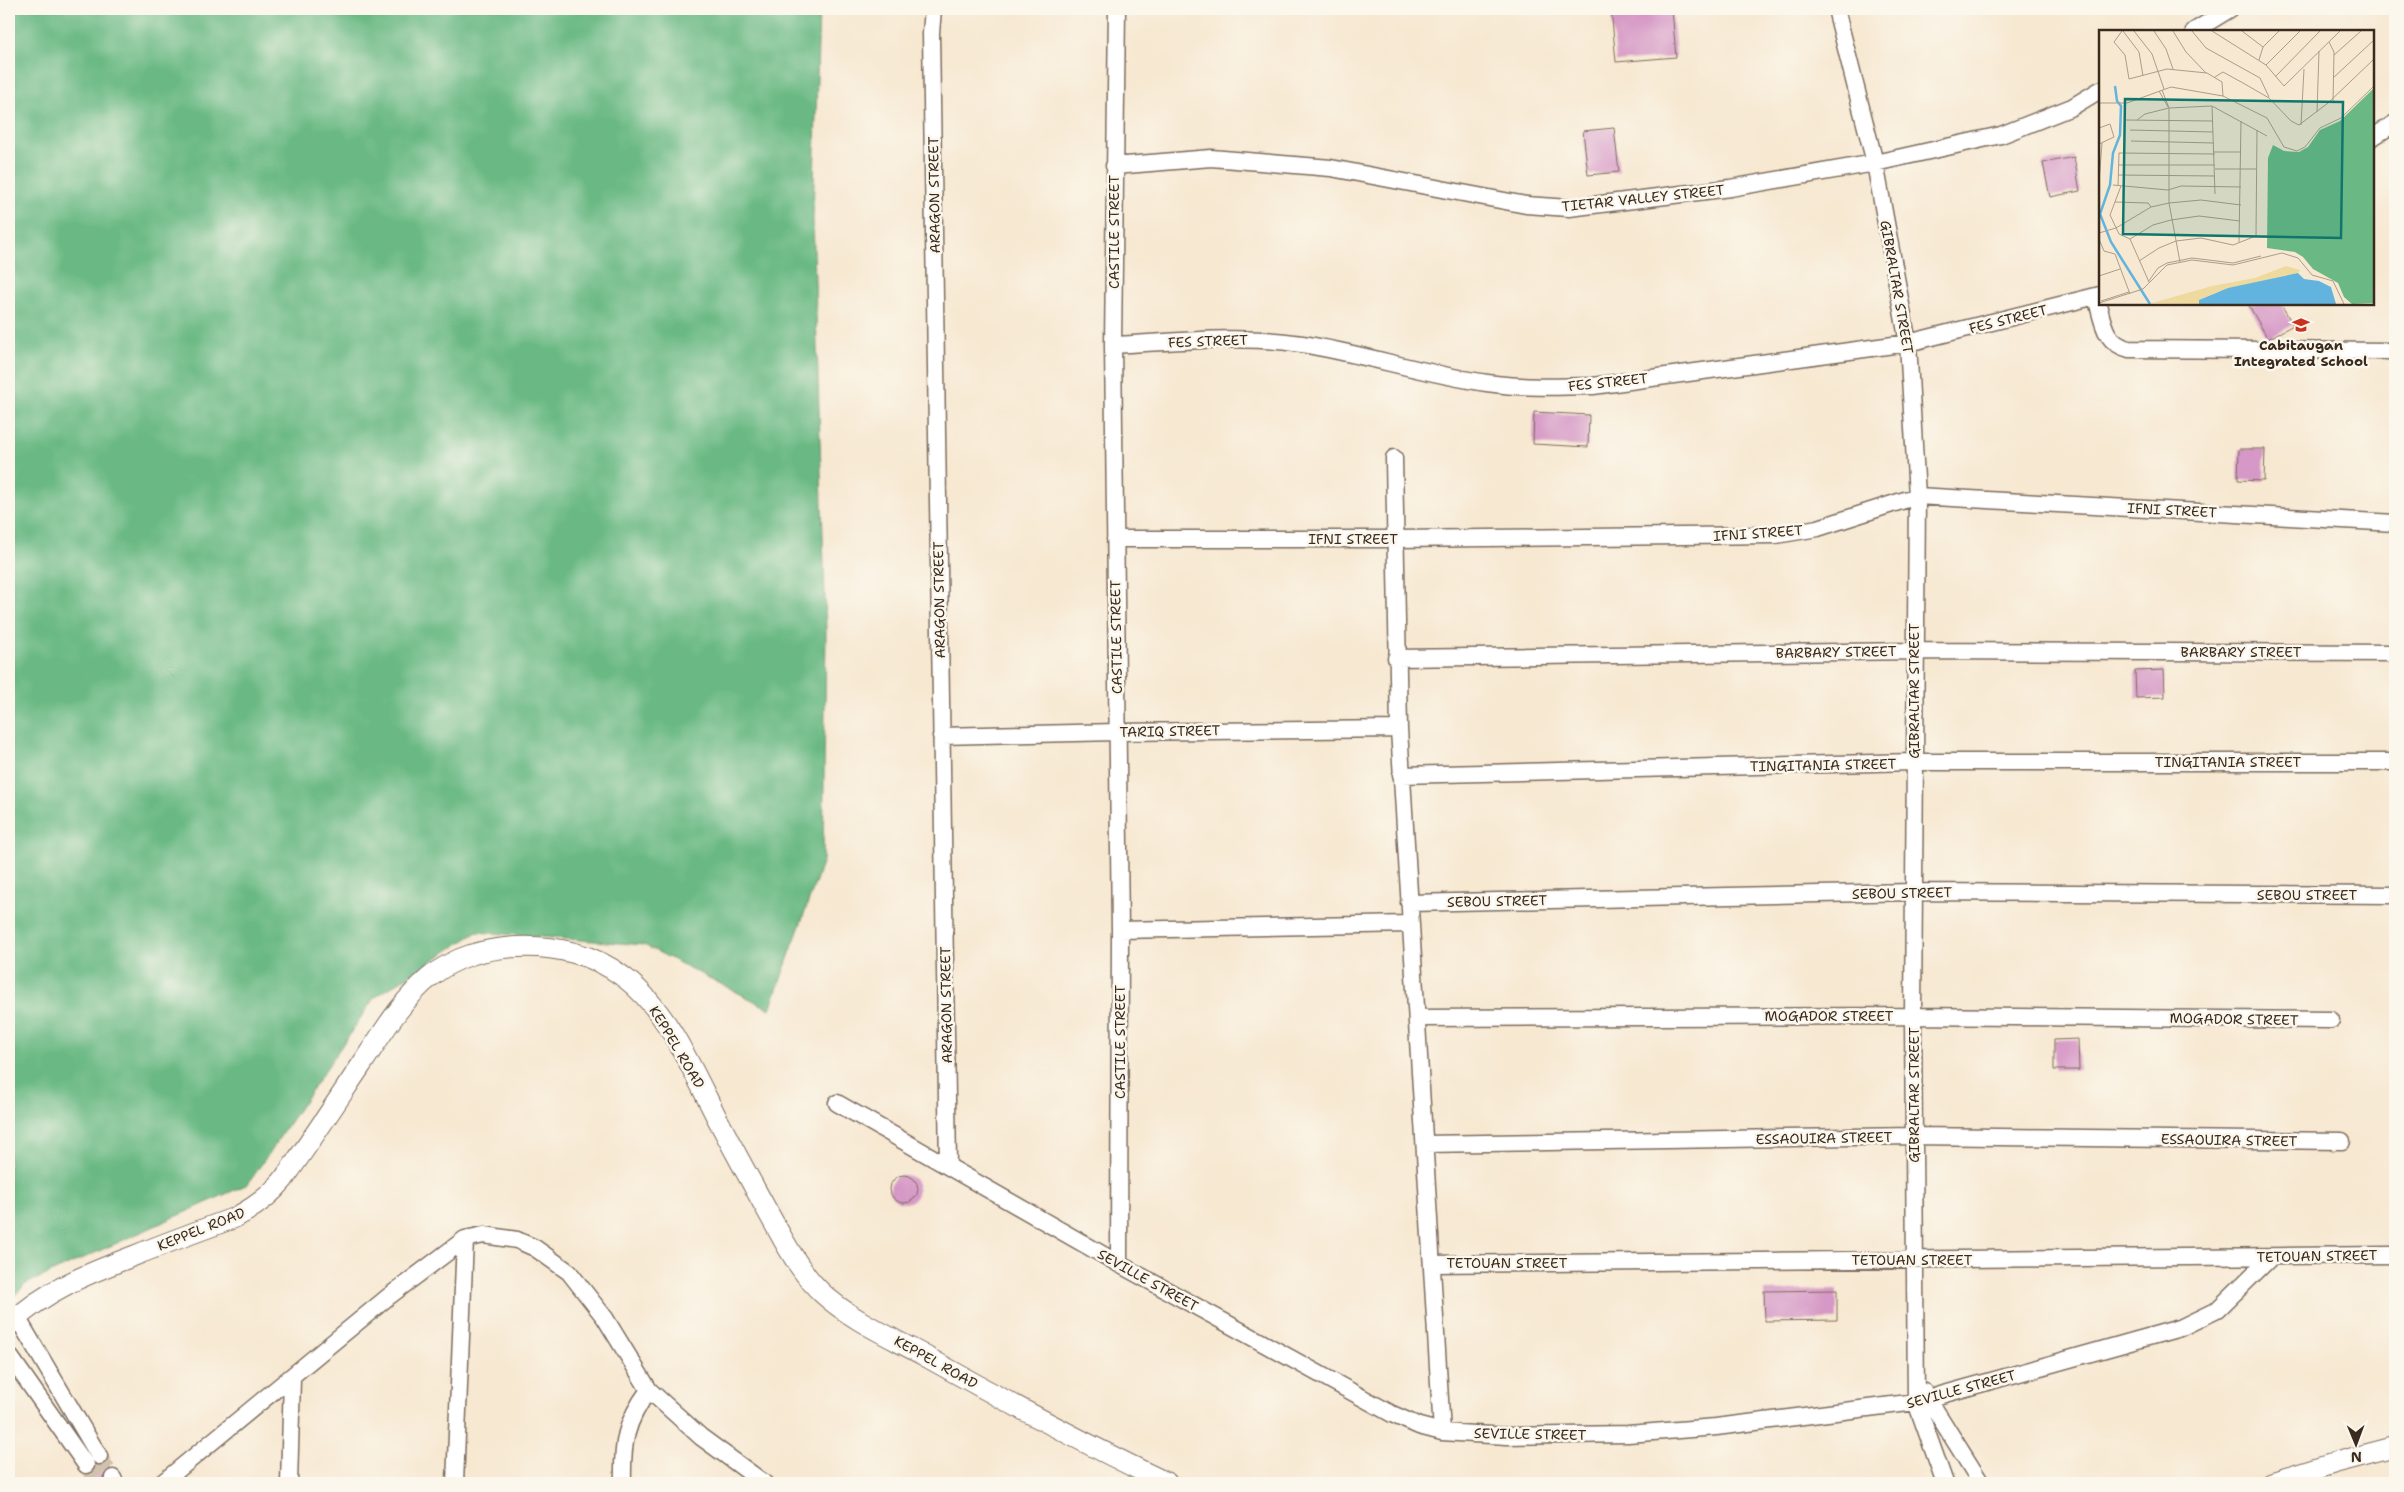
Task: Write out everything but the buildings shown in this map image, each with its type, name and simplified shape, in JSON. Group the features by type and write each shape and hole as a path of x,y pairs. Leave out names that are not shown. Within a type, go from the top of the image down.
{"street":[{"name":"ARAGON STREET","path":"933,9 948,1166"},
{"name":"CASTILE STREET","path":"1117,9 1113,345 1120,930 1119,1264"},
{"name":"GIBRALTAR STREET","path":"1836,9 1875,163 1908,344 1917,496 1914,651 1913,1016 1916,1380 1923,1401"},
{"path":"2196,30 2230,9"},
{"name":"TIETAR VALLEY STREET","path":"1114,166 1211,158 1331,168 1526,205 1570,208 1730,188 1875,163 2000,135 2072,107 2099,91"},
{"path":"2374,136 2395,123"},
{"name":"FES STREET","path":"1113,345 1240,339 1282,342 1303,344 1469,380 1506,385 1593,386 1908,344 2098,296"},
{"path":"2100,305 2109,338 2121,347 2130,349 2395,351"},
{"path":"1394,458 1396,658 1401,775 1442,1432"},
{"name":"IFNI STREET","path":"1115,539 1395,539 1776,535 1818,528 1917,496 2395,523"},
{"name":"BARBARY STREET","path":"1396,658 1914,651 2395,653"},
{"name":"TARIQ STREET","path":"941,736 1399,729"},
{"name":"TINGITANIA STREET","path":"1401,775 1914,762 2395,762"},
{"name":"SEBOU STREET","path":"1409,903 1914,892 2395,895"},
{"path":"1120,930 1410,924"},
{"name":"KEPPEL ROAD","path":"13,1321 40,1299 79,1277 234,1218 254,1208 270,1195 283,1180 388,1026 429,978 457,959 472,953 504,948 546,948 580,954 610,967 626,978 652,1005 688,1060 784,1242 801,1270 822,1294 852,1316 955,1373 1102,1452 1167,1483"},
{"name":"MOGADOR STREET","path":"1417,1018 1913,1016 2331,1020"},
{"name":"SEVILLE STREET","path":"837,1103 1119,1264 1392,1414 1420,1426 1442,1432 1559,1436 1672,1431 1923,1401 2180,1328 2218,1310 2270,1258"},
{"name":"ESSAOUIRA STREET","path":"1425,1144 1914,1136 2342,1141"},
{"path":"162,1483 292,1379 388,1297 465,1239 484,1235 498,1236 535,1248 569,1272 604,1318 649,1390 701,1437 764,1483"},
{"path":"455,1483 465,1239"},
{"name":"TETOUAN STREET","path":"1432,1264 2270,1258 2391,1255"},
{"path":"9,1355 92,1460 13,1321"},
{"path":"289,1483 292,1379"},
{"path":"623,1483 622,1460 627,1427 637,1405 649,1390"},
{"path":"1923,1401 1945,1483"},
{"path":"1923,1401 1981,1483"},
{"path":"2270,1483 2320,1467 2395,1447"}],"green space":[{"path":"9,9 819,9 813,218 826,630 823,861 770,1009 644,945 477,932 374,998 248,1184 26,1284 9,1301"}],"tunnel":[{"path":"99,1456 113,1478"},
{"path":"86,1465 98,1483"}],"place":[{"name":"Cabitaugan Integrated School","path":"2301,325"}]}
